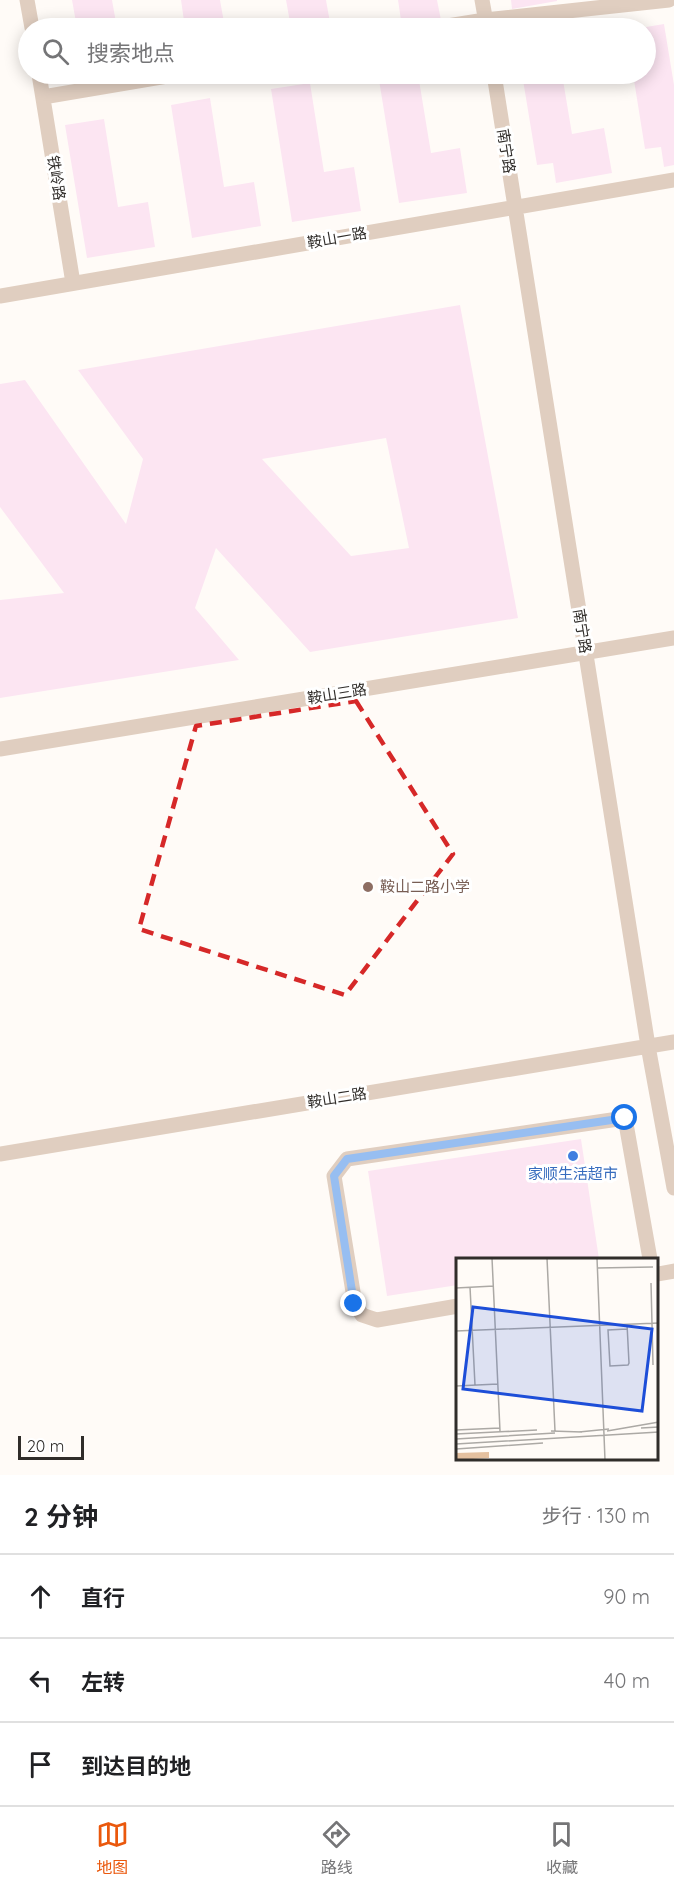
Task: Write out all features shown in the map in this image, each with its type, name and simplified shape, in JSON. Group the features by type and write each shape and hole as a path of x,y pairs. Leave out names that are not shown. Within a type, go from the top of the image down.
{"street":[{"path":"27,0 30,18"},
{"path":"482,0 485,18"},
{"path":"532,18 669,0"},
{"name":"铁岭路","path":"41,84 73,283"},
{"path":"43,97 119,84"},
{"name":"南宁路","path":"496,84 648,1046 674,1188"},
{"name":"鞍山一路","path":"0,296 674,180"},
{"name":"鞍山三路","path":"0,749 674,638"},
{"name":"鞍山二路","path":"0,1154 674,1042"},
{"path":"456,1306 377,1320 362,1316 354,1304 334,1176 347,1159 625,1118 650,1258"},
{"path":"659,1274 674,1271"}],"highlighted area":[{"path":"356,701 453,854 345,995 139,929 196,726"}],"building":[{"path":"72,0 112,0 115,18 75,18"},
{"path":"181,0 220,0 223,18 184,18"},
{"path":"286,0 326,0 329,18 289,18"},
{"path":"398,0 437,0 441,18 401,18"},
{"path":"511,0 557,0 557,1 512,9"},
{"path":"664,24 674,85 674,165 664,167 661,147 645,149 635,84 656,84 656,25"},
{"path":"310,84 324,172 354,167 361,211 292,222 271,89"},
{"path":"380,84 420,84 431,153 460,148 467,193 399,203"},
{"path":"524,84 564,84 572,134 604,128 612,173 556,183 553,163 537,165"},
{"path":"210,98 224,187 254,182 261,226 192,238 171,105"},
{"path":"104,119 118,207 148,202 155,247 87,258 65,125"},
{"path":"460,305 518,618 310,652 216,548 195,608 239,660 0,698 0,600 64,593 0,507 0,384 25,380 126,524 143,459 78,370","holes":["386,438 409,548 351,556 262,459"]},
{"path":"581,1139 599,1258 456,1258 456,1285 387,1296 368,1171"}],"place":[{"name":"鞍山二路小学","path":"368,887"},
{"name":"家顺生活超市","path":"573,1156"}],"route":[{"path":"354,1304 334,1176 347,1159 625,1118"}]}
